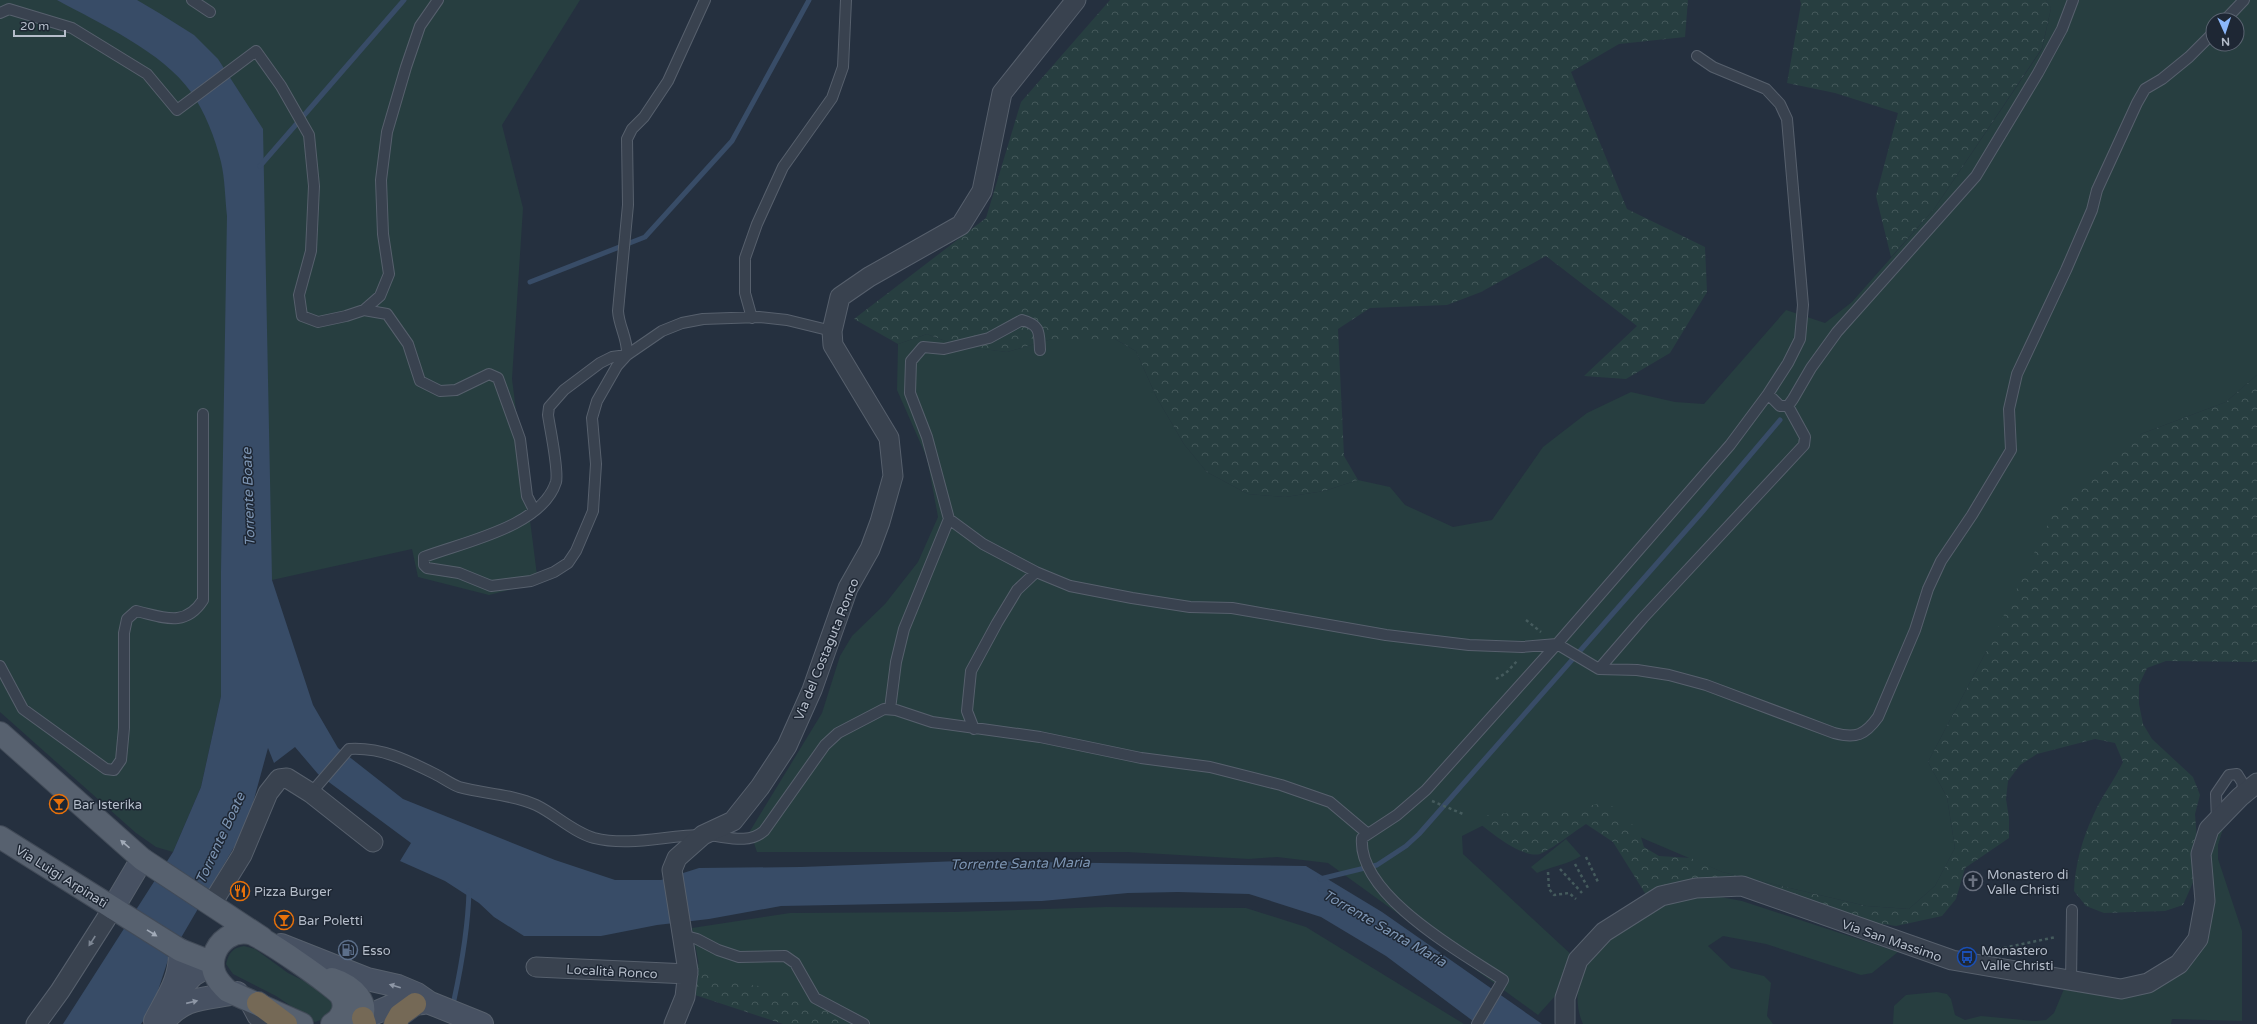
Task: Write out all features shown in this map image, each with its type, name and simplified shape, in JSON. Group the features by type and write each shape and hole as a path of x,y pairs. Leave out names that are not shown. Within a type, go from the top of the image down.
{"highway":[{"path":"248,998 285,1022"},
{"path":"394,1024 400,1015 435,1007"}],"main road":[{"path":"0,733 148,864 317,975 339,993 343,1000 343,1012 332,1024"},
{"name":"Via Luigi Arpinati","path":"0,837 180,950 213,963"},
{"path":"248,998 228,990 220,984 215,975 213,963 217,948 229,936 243,932 262,938"},
{"path":"317,975 343,982 354,989 364,1007 362,1022"},
{"path":"285,1022 315,1024"}],"street":[{"name":"Via del Costaguta Ronco","path":"682,934 672,870 677,858 703,835 733,821 760,787 787,746 812,690 848,588 870,549 893,476 889,438 832,345 832,332 840,297 869,277 960,225 982,191 1002,93 1076,0"},
{"path":"0,743 21,753"},
{"path":"209,904 242,855 268,793 279,779 287,778 311,793 373,842"},
{"name":"Via San Massimo","path":"1563,1023 1565,998 1578,960 1604,932 1661,896 1696,888 1742,886 1952,960 2071,982 2121,989 2148,983 2179,964 2198,939 2205,901 2201,854 2209,829 2251,788"},
{"path":"36,1024 119,912 148,864"},
{"path":"674,1024 685,997 688,974 682,934"},
{"path":"262,938 367,979 398,986 417,994 435,1007 482,1024"},
{"path":"159,1018 178,977 181,966 180,950"},
{"path":"159,1018 193,975 213,963"},
{"name":"Località Ronco","path":"536,967 688,974"},
{"path":"159,1018 171,1013 183,1004 248,998"},
{"path":"362,1022 391,1006 435,1007"}],"lane":[{"path":"192,0 210,12"},
{"path":"6,7 72,28 147,74 177,110 256,51 281,86 310,134 314,186 311,250 299,295 302,316 318,322 346,316 364,310 380,296 389,274 383,234 381,180 387,132 420,26 438,0"},
{"path":"627,355 628,343 618,322 618,311 628,206 627,139 632,129 644,117 668,81 705,0"},
{"path":"752,318 745,293 745,258 757,224 783,167 832,98 843,67 846,0"},
{"path":"1788,406 1811,368 1837,332 1976,176 2038,73 2062,29 2073,0"},
{"path":"2233,12 2244,0"},
{"path":"949,519 984,544 1036,572 1070,586 1190,607 1232,608 1386,635 1469,645 1561,647 1595,667 1637,670 1669,675 1706,685 1849,737 1859,735 1871,727 1878,717 1915,630 1928,589 1941,561 1972,515 2011,450 2009,409 2017,374 2066,270 2092,210 2097,190 2137,103 2145,89 2162,79 2189,57 2205,41"},
{"path":"1477,1024 1503,980 1406,914 1375,879 1361,849 1362,838 1398,814 1426,790 1561,647 1730,444 1768,394 1788,363 1800,338 1803,305 1787,119 1780,104 1766,89 1713,67 1697,56"},
{"path":"364,310 387,314 408,344 420,381 440,392 456,390 489,374 498,378 520,439 527,496 534,510"},
{"path":"627,355 612,357 600,363 564,390 549,407 548,415 556,481 542,504 498,532 424,557 424,564 427,568 459,573 491,586 532,581 554,572 568,563 576,551 593,511 596,464 592,418 603,388 617,366 627,355 662,331 682,323 702,319 752,318 786,320 832,332"},
{"path":"890,710 896,662 904,629 949,519 927,437 910,393 911,361 923,347 944,349 989,338 1022,320 1033,323 1038,330 1040,350"},
{"path":"1768,394 1780,406 1788,406"},
{"path":"1595,667 1648,613 1804,445 1805,437 1788,406"},
{"path":"0,666 23,709 106,769 114,770 121,760 124,728 124,633 127,619 136,612 174,619 186,617 195,612 203,600 203,414"},
{"path":"974,729 967,711 971,671 1017,590 1036,572"},
{"path":"311,793 349,749 365,748 387,753 413,763 458,786 535,805 594,838 641,842 703,835 734,839 757,837 764,830 825,745 838,733 871,714 884,709 896,710 932,722 1040,737 1141,758 1210,767 1281,785 1330,802 1368,834"},
{"path":"2071,982 2072,910"},
{"path":"682,934 697,939 718,950 739,957 785,956 795,963 815,998 864,1024"}],"path":[{"path":"1496,679 1506,673 1528,650 1536,646"},
{"path":"1431,801 1463,814"},
{"path":"1586,857 1598,882"},
{"path":"1574,864 1581,872 1588,888"},
{"path":"1560,869 1582,893"},
{"path":"1548,872 1549,889 1554,894 1569,893 1576,899"},
{"path":"1990,950 2056,937"}],"green space":[{"path":"0,0 580,0 502,125 523,208 512,379 538,583 489,595 418,577 412,549 272,580 221,571 221,696 201,787 173,852 156,847 136,833 0,712"},
{"path":"1110,0 1688,0 1685,37 1619,44 1571,72 1627,209 1705,247 1707,292 1670,353 1626,379 1584,376 1637,326 1546,256 1481,292 1447,305 1370,308 1338,329 1344,456 1358,480 1324,491 1285,497 1248,494 1207,472 1184,444 1157,398 1136,351 1115,339 1052,339 1007,352 959,346 927,334 898,344 854,319 986,218 1021,102"},
{"path":"1800,0 2046,0 2051,8 2042,48 1934,209 1891,257 1876,196 1898,113 1835,93 1787,83 1801,4"},
{"path":"2046,0 2257,0 2257,375 2226,402 2141,434 1986,652 1928,762 1947,797 1955,848 1935,886 1909,909 1866,906 1722,872 1588,815 1486,824 1462,836 1463,854 1575,958 1566,984 1538,1015 1328,863 1277,857 1249,859 1127,852 757,852 750,831 822,713 840,656 852,636 885,604 918,562 938,517 927,458 897,390 898,344 927,334 959,346 1007,352 1052,339 1115,339 1136,351 1157,398 1184,444 1207,472 1248,494 1285,497 1324,491 1358,480 1390,487 1405,505 1453,527 1492,520 1543,447 1587,413 1631,392 1675,402 1704,404 1786,310 1825,323 1852,302 1934,209 2042,49 2051,8"},
{"path":"2257,375 2257,662 2166,661 2147,668 2139,685 2139,704 2143,724 2152,739 2193,777 2200,795 2195,814 2199,869 2183,905 2165,911 2104,913 2086,906 2074,891 2080,853 2089,825 2096,809 2123,762 2115,743 2095,739 2037,754 2020,765 2008,781 2006,799 2009,818 2009,838 1965,868 1956,899 1942,916 1896,926 1856,920 1720,878 1648,898 1613,842 1586,824 1545,852 1533,854 1515,848 1506,843 1476,820 1491,814 1558,811 1610,802 1617,815 1638,828 1644,847 1659,856 1691,858 1722,872 1866,906 1909,909 1935,886 1955,848 1947,797 1928,762 1986,652 2055,510 2141,434 2226,402"},
{"path":"2216,829 2223,829 2218,845 2218,859 2242,931 2242,1021 2172,1019 2171,1024 1893,1024 1894,1006 1906,995 1937,992 1947,994 1951,999 1955,1015 1965,1020 1981,1016 2035,1021 2046,1020 2054,1013 2064,989 2115,996 2190,960 2209,855"},
{"path":"1566,839 1581,856 1537,873 1531,867"},
{"path":"1710,895 1742,901 1898,952 1872,973 1861,975 1766,944 1723,936 1708,946 1731,968 1764,976 1771,983 1767,1016 1773,1024 1583,1024 1578,1007 1578,988 1587,962 1600,945 1622,927 1664,905 1691,896"},
{"path":"1106,907 1246,908 1306,927 1464,1024 837,1024 732,993 700,971 692,928 790,913 953,912"},
{"path":"244,946 255,949 288,973 328,993 334,1005 332,1016 315,1022 276,996 233,974 226,964 228,957 234,950"},
{"path":"695,962 722,981 781,989 807,1004 843,1015 860,1024 783,1024 695,995"}],"water":[{"path":"57,0 137,0 159,13 194,35 218,59 263,129 272,580 313,705 338,748 403,799 555,860 615,880 661,880 699,868 801,867 960,861 1306,866 1382,912 1542,1024 1477,1024 1386,956 1321,917 1249,894 1178,892 1128,893 1042,901 781,906 709,919 657,925 601,936 524,936 494,917 479,903 445,881 400,861 411,843 318,774 295,747 274,763 268,748 247,825 168,960 152,1009 141,1024 63,1024 173,852 201,787 221,696 221,571 227,216 219,153 205,117 191,92 164,64 147,51"}],"waterway":[{"path":"260,166 404,0"},
{"path":"530,282 645,237 732,141 809,0"},
{"path":"1320,879 1377,865 1406,846 1419,834 1703,511 1780,420"},
{"path":"454,1000 464,946 469,891"}],"place":[{"name":"Bar Isterika","path":"59,804"},
{"name":"Monastero di Valle Christi","path":"1973,881"},
{"name":"Pizza Burger","path":"240,891"},
{"name":"Bar Poletti","path":"284,920"},
{"name":"Esso","path":"348,950"},
{"name":"Monastero Valle Christi","path":"1967,957"}],"water label":[{"name":"Torrente Boate","path":"248,497"},
{"name":"Torrente Boate","path":"220,838"},
{"name":"Torrente Santa Maria","path":"1020,863"},
{"name":"Torrente Santa Maria","path":"1385,928"}]}
